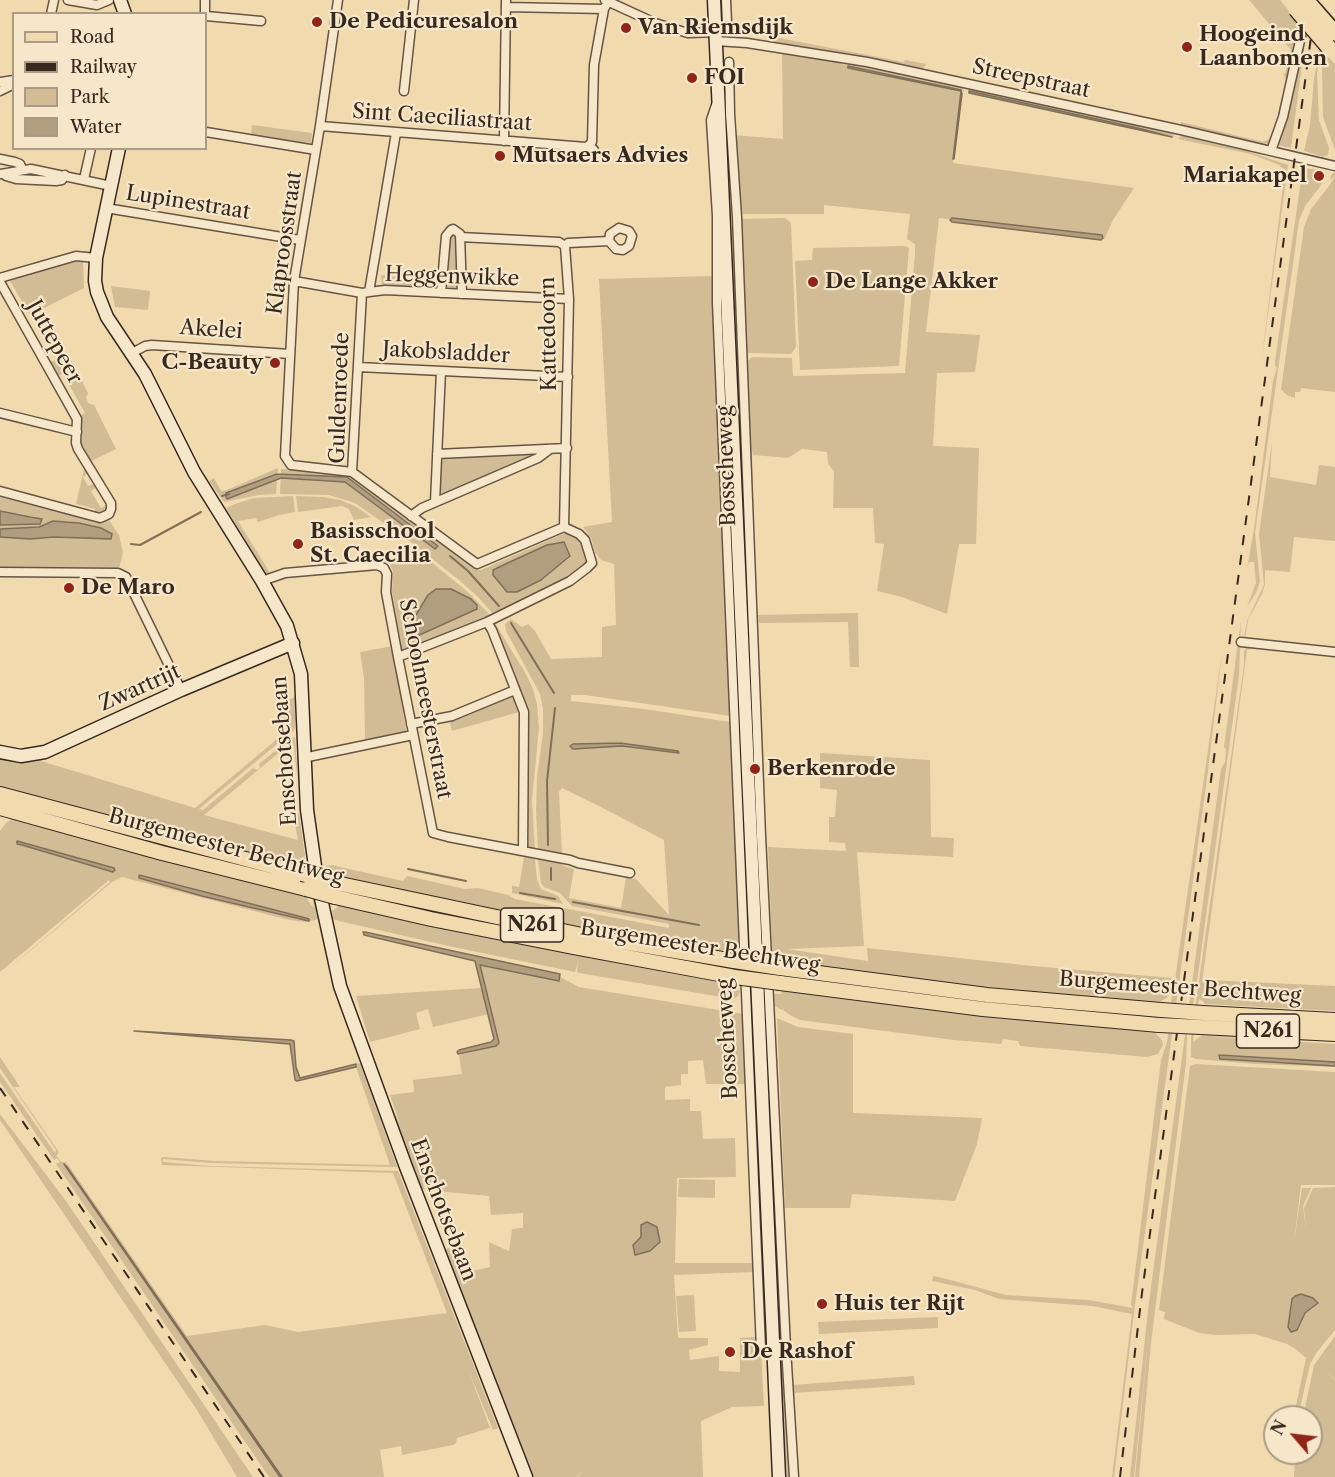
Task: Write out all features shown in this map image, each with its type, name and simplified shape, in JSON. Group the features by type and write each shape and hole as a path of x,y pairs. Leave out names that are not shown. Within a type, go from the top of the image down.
{"highway":[{"path":"1303,3 1335,33"},
{"path":"1303,3 1332,51"}],"main road":[{"name":"Burgemeester Bechtweg","path":"0,794 331,882 582,935 734,961 987,995 1161,1010 1335,1020"},
{"name":"Burgemeester Bechtweg","path":"0,807 335,897 431,919 735,977 983,1009 1201,1027 1335,1034"}],"street":[{"path":"68,0 97,4 109,0"},
{"name":"Klaproosstraat","path":"338,0 294,281 285,456 291,465 352,472"},
{"path":"404,91 414,0"},
{"name":"Bosscheweg","path":"714,0 719,99 731,217 730,479"},
{"path":"726,0 727,22"},
{"path":"504,141 506,4 606,3"},
{"name":"Sint Caeciliastraat","path":"320,126 586,147 592,142 594,65 606,3"},
{"name":"Streepstraat","path":"606,3 655,23 688,33 867,62 1335,166"},
{"path":"1271,152 1283,117 1302,36 1303,3"},
{"path":"207,15 261,21"},
{"name":"Bosscheweg","path":"729,62 731,217 746,714"},
{"name":"Bosscheweg","path":"719,99 711,120 717,227 717,303 746,714 779,1349 779,1477"},
{"path":"207,132 316,150"},
{"name":"Guldenroede","path":"396,133 366,292 358,367 352,472 477,564 564,527"},
{"path":"84,179 91,150"},
{"name":"Enschotsebaan","path":"119,150 96,258 95,281 100,302 107,317 145,374 194,472 279,610 293,643 301,674 307,810 317,880 340,986 410,1179 526,1477"},
{"path":"0,159 20,164 22,169"},
{"path":"2,174 22,169 37,170 111,186"},
{"path":"2,174 16,179 56,181 62,180 65,175"},
{"name":"Lupinestraat","path":"106,207 300,240"},
{"path":"441,293 446,236 453,229 459,232 460,237 462,294"},
{"name":"Kattedoorn","path":"460,237 559,242 565,246 569,299 564,527"},
{"path":"565,246 568,243 609,241"},
{"path":"0,280 76,256 96,258"},
{"name":"Juttepeer","path":"0,280 77,419 77,432"},
{"name":"Heggenwikke","path":"294,281 366,292 385,290 569,299"},
{"name":"Akelei","path":"132,353 152,345 290,354"},
{"name":"Jakobsladder","path":"358,367 568,377"},
{"path":"435,502 441,371"},
{"path":"0,413 77,432 78,449 111,503 109,514 100,518 0,491"},
{"path":"411,516 435,502 538,458 550,448"},
{"path":"437,454 567,448"},
{"path":"398,657 408,655 482,622 487,622 570,581 587,568 592,563 585,540 579,534 564,527"},
{"name":"Schoolmeesterstraat","path":"262,581 285,573 377,565 384,568 387,574 386,592 398,657 434,833 523,851"},
{"path":"0,572 117,573 126,577 181,690"},
{"path":"487,622 516,690 524,718 523,851 630,873"},
{"path":"1242,642 1335,652"},
{"name":"Zwartrijt","path":"0,752 21,756 45,752 181,690 293,643"},
{"path":"411,724 452,716 516,690"},
{"path":"303,758 413,735"},
{"name":"Bosscheweg","path":"779,1349 794,1477"}],"green space":[{"path":"1249,0 1280,0 1301,25 1290,66 1281,118 1268,144 1181,127 1181,122 1263,142 1269,139 1280,115 1286,80 1283,73 1285,74 1291,50"},
{"path":"1310,4 1291,148 1277,145"},
{"path":"1325,12 1317,74 1319,120 1329,148 1328,155 1323,157 1304,151 1310,125 1314,79"},
{"path":"774,37 926,65 922,69 773,42"},
{"path":"782,52 841,61 842,64 847,65 848,63 873,67 962,86 964,92 961,90 848,66 848,68 961,91 953,163 1134,188 1113,220 1104,240 1102,235 939,218 926,332 980,335 975,372 937,373 933,446 979,448 976,544 959,544 947,614 902,597 877,591 884,544 875,543 873,508 833,508 834,471 828,464 827,452 802,449 788,458 753,455 752,450 753,508 740,219 785,218 791,223 796,347 791,354 747,353 748,360 753,357 792,358 793,376 905,373 915,253 915,244 907,239 910,214 824,205 824,214 739,214 733,135 783,139"},
{"path":"1324,52 1335,64 1335,150 1323,117"},
{"path":"970,88 1172,133 1175,137 969,91 968,93"},
{"path":"252,125 312,133 311,145 251,136"},
{"path":"1182,135 1247,151 1288,165 1261,365 1285,170 1279,165 1251,154 1178,139"},
{"path":"1302,168 1318,170 1318,177 1324,179 1305,206 1299,221 1255,533 1260,582 1247,607 1256,583 1254,562 1249,562 1247,569 1273,381 1277,368 1275,361 1304,169"},
{"path":"1335,176 1335,392 1301,388 1300,392 1295,392 1295,398 1287,395 1281,389 1304,227 1311,209"},
{"path":"451,233 456,233 458,289 445,289"},
{"path":"905,246 909,248 899,366 800,370 795,261 812,260 813,248"},
{"path":"733,258 737,258 743,476 740,476 731,274"},
{"path":"76,259 83,261 84,288 30,315 10,281"},
{"path":"381,275 437,282 436,290 382,287"},
{"path":"713,276 730,716 585,695 571,695 571,701 730,722 739,949 733,952 681,944 726,952 725,955 663,945 340,879 341,875 324,869 331,865 403,881 407,876 465,889 478,888 508,895 515,899 669,928 669,924 572,906 560,893 544,887 541,883 538,859 562,864 574,869 569,898 621,908 626,878 636,879 669,915 664,840 599,806 562,788 559,792 562,854 538,850 537,777 543,733 543,709 540,694 506,631 505,624 511,619 522,627 528,624 535,631 551,659 602,657 602,627 616,625 614,564 601,560 583,527 612,522 599,279"},
{"path":"111,286 150,291 148,310 115,307"},
{"path":"68,354 88,393 86,398 88,403 94,405 116,449 89,462 81,446 82,426 79,416 85,413 63,374 57,376 50,362"},
{"path":"1272,442 1270,477 1316,485 1319,465 1335,467 1335,541 1294,537 1290,572 1265,570 1265,584 1248,620 1245,639 1247,621 1264,585 1259,534"},
{"path":"528,453 529,457 446,495 439,491 440,461 446,457"},
{"path":"278,468 276,494 224,502 209,481 214,478 221,491 227,490"},
{"path":"84,469 88,473 83,477 88,486 93,484 96,488 91,491 101,508 106,506 106,511 99,514 95,513 95,509 76,504"},
{"path":"281,469 344,473 352,476 475,569 481,570 563,534 572,534 579,539 587,561 585,566 573,575 493,614 459,580 411,542 355,503 329,495 280,494"},
{"path":"0,496 102,521 109,520 119,535 123,553 119,568 0,567 0,537 111,539 101,528 66,521 45,523 39,527 0,529 0,525 40,524 41,519 0,511"},
{"path":"293,496 295,512 258,522 256,518 238,521 270,573 266,574 226,508 254,498"},
{"path":"296,496 340,500 355,506 371,517 354,520 349,509 342,506 298,512"},
{"path":"419,552 468,592 490,615 406,652 402,651 392,591 393,571 390,565"},
{"path":"858,613 859,667 850,667 848,622 759,623 758,615"},
{"path":"1241,620 1239,675 1196,989 1187,1035 1186,1063 1151,1343 1139,1477 1135,1477 1150,1322 1134,1477 1130,1477 1149,1302 1221,769 1225,762 1226,749 1224,747"},
{"path":"496,625 526,674 537,704 539,728 532,800 535,850 527,847 526,711 493,627"},
{"path":"393,646 406,731 365,740 364,678 360,652"},
{"path":"1247,646 1261,646 1247,650 1202,982 1208,980 1335,986 1335,1011 1204,1004 1199,999 1193,1042 1201,1036 1200,1031 1335,1038 1335,1042 1203,1036 1335,1044 1335,1062 1219,1056 1220,1059 1335,1067 1255,1064 1191,1057 1191,1037 1244,652"},
{"path":"1267,647 1335,655 1335,657"},
{"path":"1222,652 1114,1477 1112,1477 1132,1314 1092,1306 999,1299 975,1290 932,1281 933,1276 1006,1295 1088,1300 1133,1308 1131,1305 1161,1060 1167,1042 1171,1012 1172,988 1166,982 1160,986 1168,997 1158,1003 1152,1002 1152,1005 1062,998 788,965 788,962 816,965 779,959 779,952 772,951 768,847 846,851 845,843 829,842 829,817 835,817 837,790 820,788 820,753 930,760 931,837 954,838 953,857 857,852 864,946 787,949 868,961 867,948 1175,980"},
{"path":"507,695 513,695 519,712 452,731 449,720 463,715 464,717 508,698"},
{"path":"295,697 295,729 199,809 203,810 253,768 257,770 260,768 259,764 295,737 298,782 293,741 204,815 298,840 293,814 299,813 306,864 305,860 300,865 295,864 294,867 0,789 0,756 42,757 41,761 195,808 283,734 277,719 280,717 274,706"},
{"path":"741,803 742,817 745,821 761,1169 760,1188 756,1188 748,987 752,987 751,970 749,970 751,955 747,955"},
{"path":"13,818 307,896 314,908 308,872 319,919 306,922 289,920 122,877 112,882 0,976 110,882 109,880 0,972 0,831","holes":["139,876 309,919 309,921 202,896 139,878"]},
{"path":"524,857 535,859 537,880 541,889 558,896 563,904 512,893 512,886 519,887"},
{"path":"332,886 734,966 734,970 616,951 334,892"},
{"path":"336,903 735,982 735,988 740,991 733,999 579,973 577,972 578,962 575,972 453,947 333,919 332,911 338,907"},
{"path":"479,965 559,981 560,977 579,987 743,1014 746,1084 706,1084 703,1060 688,1061 688,1074 681,1074 681,1085 665,1087 665,1100 690,1099 690,1111 701,1111 703,1139 735,1138 736,1177 677,1178 675,1263 754,1263 754,1272 674,1275 678,1338 708,1338 708,1345 689,1350 690,1360 719,1356 719,1371 740,1372 740,1338 757,1337 761,1353 764,1406 732,1407 701,1421 703,1477 578,1477 583,1470 577,1477 534,1477 443,1250 449,1248 459,1274 490,1267 489,1242 509,1251 512,1229 523,1228 523,1213 491,1215 489,1196 427,1190 419,1167 425,1189 420,1190 387,1096 400,1124 390,1095 414,1092 413,1080 462,1074 459,1055 496,1046 499,1043"},
{"path":"780,973 1160,1014 1159,1020 1060,1012 780,977"},
{"path":"481,988 489,1014 433,1027 428,1009 416,1013 420,1029 370,1042 356,996"},
{"path":"780,989 1158,1030 1156,1034 1162,1040 1163,1045 1158,1054 1147,1057 1020,1046 1018,1041 1003,1039 1001,1044 954,1040 800,1020 783,1010 784,1008 782,1010 775,1006 774,994 782,994"},
{"path":"777,1018 798,1027 853,1034 853,1113 982,1118 977,1144 955,1201 852,1194 850,1208 785,1208"},
{"path":"0,1057 20,1087 14,1087 59,1152 56,1157 58,1157 61,1162 66,1162 187,1336 265,1325 298,1332 447,1313 393,1173 162,1165 161,1158 164,1157 216,1161 390,1165 356,1067 356,1064 360,1063 397,1167 210,1163 163,1159 163,1162 210,1166 398,1171 498,1428 493,1430 468,1369 490,1428 457,1438 453,1445 402,1455 401,1446 380,1450 384,1477 282,1477 64,1164 280,1477 269,1477 56,1164 60,1162 57,1158 54,1160 0,1082 0,1073 55,1153 56,1150 0,1068"},
{"path":"1196,1064 1335,1072 1335,1185 1301,1185 1294,1242 1302,1188 1311,1188 1303,1206 1306,1230 1304,1208 1313,1188 1335,1187 1335,1330 1310,1364 1301,1405 1296,1405 1306,1358 1297,1350 1287,1344 1255,1334 1199,1333 1164,1319 1165,1312 1159,1310 1190,1066","holes":["1301,1294 1318,1303 1305,1313 1299,1325 1288,1327 1292,1300"]},
{"path":"0,1114 66,1201 253,1477 237,1477 197,1410 0,1120"},
{"path":"679,1179 715,1180 715,1198 678,1197"},
{"path":"694,1295 696,1331 679,1332 676,1296"},
{"path":"938,1317 938,1328 819,1334 818,1322"},
{"path":"1335,1336 1335,1379 1327,1373 1335,1380 1335,1477 1294,1477 1294,1465 1323,1465 1323,1405 1306,1405 1314,1365"},
{"path":"779,1354 783,1355 791,1477 783,1477"},
{"path":"914,1376 915,1385 793,1393 792,1385"}],"water":[{"path":"848,66 961,90 962,94 954,159 961,91 848,68"},
{"path":"969,91 1138,128 1172,137 969,93"},
{"path":"952,218 1102,235 1103,238 1101,240 952,222 950,220"},
{"path":"277,474 347,477 438,546 435,549 345,482 281,478 227,499 226,497 226,493"},
{"path":"0,511 42,519 40,524 0,525"},
{"path":"53,521 101,528 112,534 111,539 0,537 0,529 39,527"},
{"path":"564,542 570,556 541,580 517,592 507,592 493,575 493,570 512,561 547,545"},
{"path":"436,589 451,589 471,599 477,605 477,609 415,637 409,636 408,630 411,623 428,595"},
{"path":"620,743 678,751 679,753 622,746 573,749 570,746 573,744"},
{"path":"17,841 115,870 113,872 17,844"},
{"path":"139,875 302,917 309,921 202,896 139,878"},
{"path":"363,932 560,974 559,981 480,965 499,1043 496,1046 458,1054 459,1050 491,1042 494,1039 475,961 364,935"},
{"path":"134,1031 291,1040 294,1041 296,1067 300,1078 356,1064 356,1067 297,1081 290,1044"},
{"path":"1219,1055 1335,1062 1335,1066 1220,1059"},
{"path":"64,1164 67,1167 282,1477 280,1477"},
{"path":"647,1222 657,1227 660,1242 650,1251 635,1255 633,1245 641,1237 641,1225"},
{"path":"1301,1294 1313,1298 1318,1303 1305,1313 1297,1330 1291,1332 1288,1327 1292,1299"}],"waterway":[{"path":"222,496 229,494"},
{"path":"131,544 140,545 201,512"},
{"path":"450,556 468,571 499,606"},
{"path":"511,623 554,693"},
{"path":"548,845 547,781 555,708"},
{"path":"551,868 551,880"},
{"path":"408,869 466,881"},
{"path":"520,893 555,899"},
{"path":"573,902 699,925"}],"railway":[{"path":"1120,1477 1142,1293 1316,0"},
{"path":"0,1088 264,1477"}],"place":[{"name":"De Pedicuresalon","path":"317,22"},
{"name":"Van Riemsdijk","path":"626,28"},
{"name":"Hoogeind Laanbomen","path":"1187,47"},
{"name":"FOI","path":"692,78"},
{"name":"Mutsaers Advies","path":"500,156"},
{"name":"Mariakapel","path":"1319,176"},
{"name":"De Lange Akker","path":"813,282"},
{"name":"C-Beauty","path":"275,363"},
{"name":"Basisschool St. Caecilia","path":"298,544"},
{"name":"De Maro","path":"69,588"},
{"name":"Berkenrode","path":"755,769"},
{"name":"Huis ter Rijt","path":"822,1304"},
{"name":"De Rashof","path":"730,1352"}]}
